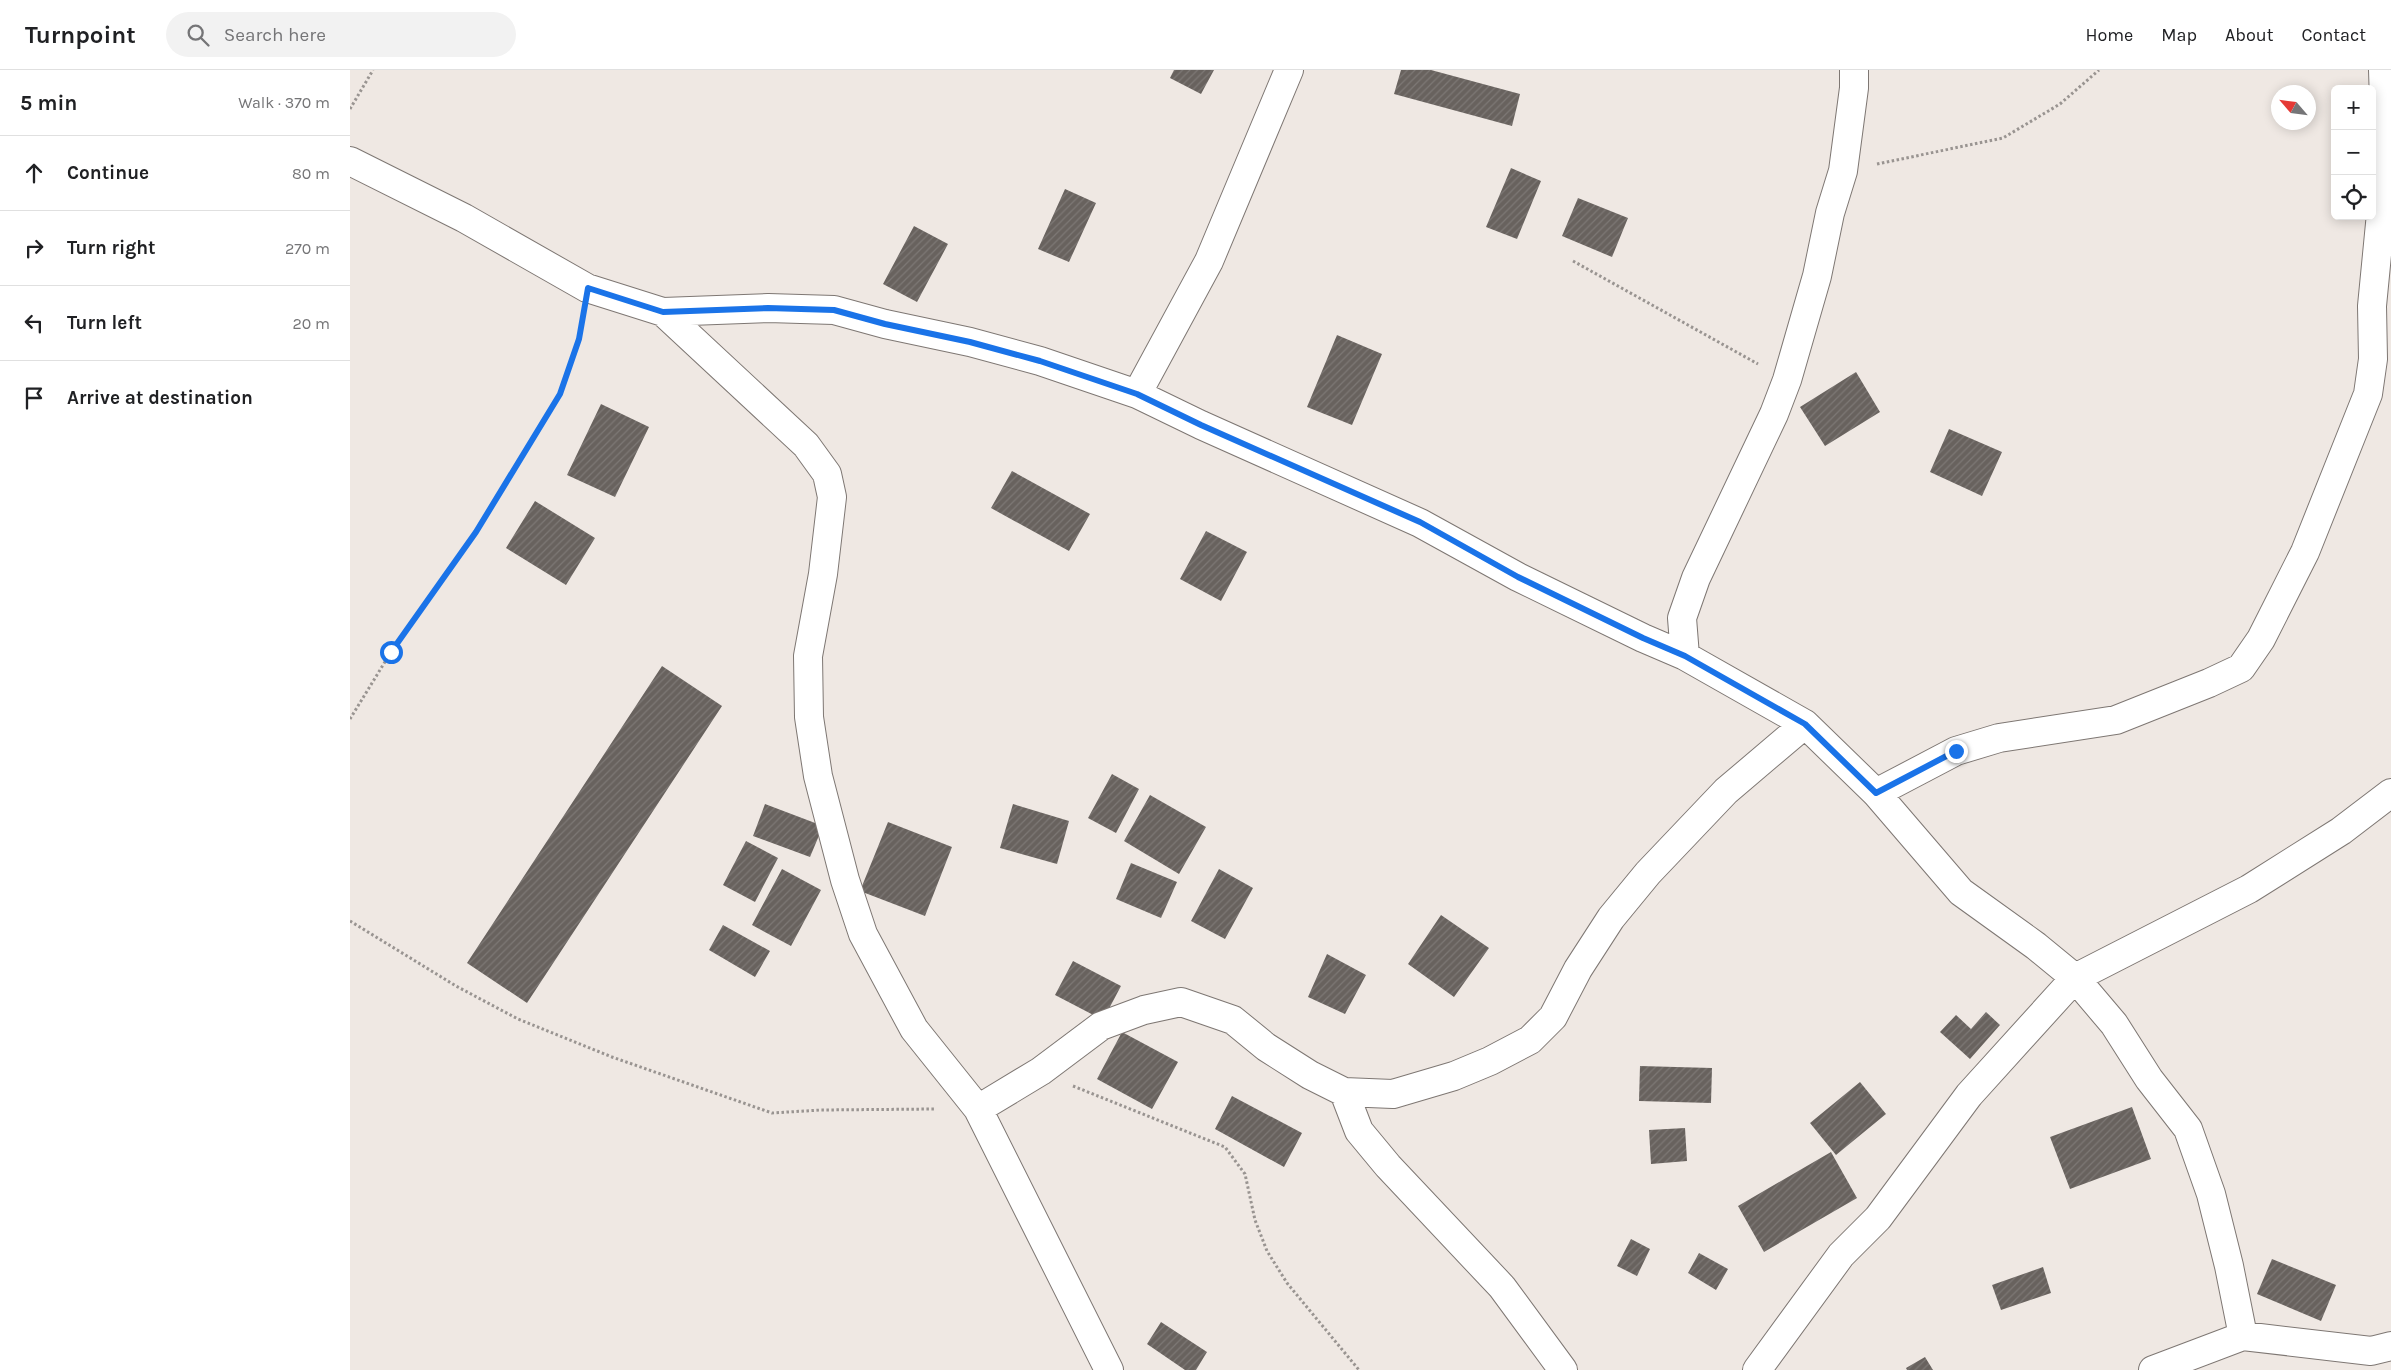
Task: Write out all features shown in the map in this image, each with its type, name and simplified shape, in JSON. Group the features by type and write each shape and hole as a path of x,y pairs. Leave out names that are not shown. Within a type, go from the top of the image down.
{"street":[{"path":"1137,394 1209,261 1289,70"},
{"path":"1685,656 1682,618 1696,578 1774,414 1787,380 1817,276 1830,213 1843,171 1854,88 1854,70"},
{"path":"1876,793 1956,751 1999,738 2116,720 2241,668 2261,639 2305,552 2368,394 2373,359 2372,306 2386,162 2383,70"},
{"path":"350,161 464,218 588,288 663,312 768,308 834,310 885,324 970,342 1040,361 1137,394 1201,425 1420,522 1518,577 1643,638 1685,656 1805,724 1876,793 1961,892 2036,946 2075,978 2114,1024 2149,1079 2188,1129 2211,1194 2229,1266 2243,1336"},
{"path":"663,312 806,446 827,474 832,497 823,574 808,656 809,716 818,776 845,880 863,934 914,1029 978,1108 1109,1370"},
{"path":"978,1108 1041,1071 1101,1026 1144,1010 1181,1002 1233,1020 1266,1047 1310,1075 1344,1092 1393,1094 1454,1076 1530,1040 1553,1017 1578,969 1611,918 1648,873 1726,791 1805,724"},
{"path":"1757,1370 1841,1255 1878,1218 1969,1095 2075,978 2249,889 2341,831 2391,793"},
{"path":"1344,1092 1359,1131 1388,1166 1502,1287 1563,1370"},
{"path":"2152,1370 2243,1336 2371,1351 2391,1346"}],"path":[{"path":"350,110 373,70"},
{"path":"1843,171 2003,138 2060,104 2099,70"},
{"path":"1572,261 1678,322 1787,380"},
{"path":"350,719 391,652 476,532 560,394 579,339 588,288"},
{"path":"350,921 456,986 518,1019 612,1057 772,1113 821,1110 978,1108"},
{"path":"1041,1071 1098,1098 1225,1147 1245,1174 1255,1220 1267,1251 1287,1283 1359,1370"}],"building":[{"path":"1174,70 1214,70 1201,94 1170,78"},
{"path":"1401,70 1431,70 1520,94 1512,126 1394,94"},
{"path":"1511,168 1541,181 1517,239 1486,227"},
{"path":"1065,189 1096,203 1069,262 1038,249"},
{"path":"1578,198 1628,218 1612,257 1562,236"},
{"path":"914,226 948,244 917,302 883,284"},
{"path":"1337,335 1382,354 1352,425 1307,407"},
{"path":"1856,372 1880,412 1825,446 1800,407"},
{"path":"601,404 649,427 615,497 567,475"},
{"path":"1949,429 2002,452 1982,496 1930,472"},
{"path":"1012,471 1090,514 1069,551 991,508"},
{"path":"535,501 595,538 566,585 506,548"},
{"path":"1206,531 1247,552 1221,601 1180,579"},
{"path":"662,666 722,706 527,1003 467,963"},
{"path":"1112,774 1139,789 1116,833 1088,818"},
{"path":"1150,795 1206,827 1179,874 1124,841"},
{"path":"765,804 823,826 810,857 753,836"},
{"path":"1013,804 1069,821 1057,864 1000,848"},
{"path":"888,822 952,847 925,916 860,891"},
{"path":"746,841 778,858 755,902 723,885"},
{"path":"1131,863 1177,882 1161,918 1116,899"},
{"path":"782,869 821,890 791,946 752,925"},
{"path":"1219,869 1253,888 1225,939 1191,921"},
{"path":"1441,915 1489,948 1454,997 1408,964"},
{"path":"723,925 770,951 755,977 709,950"},
{"path":"1327,954 1366,975 1345,1014 1308,997"},
{"path":"1073,961 1121,986 1103,1020 1055,995"},
{"path":"1986,1012 2000,1025 1970,1059 1940,1032 1956,1015 1971,1029"},
{"path":"1122,1032 1178,1062 1152,1109 1097,1079"},
{"path":"1640,1066 1712,1068 1711,1103 1639,1101"},
{"path":"1860,1082 1886,1114 1836,1155 1810,1123"},
{"path":"1232,1096 1302,1133 1284,1167 1215,1129"},
{"path":"2132,1107 2151,1159 2070,1189 2050,1137"},
{"path":"1685,1128 1687,1161 1651,1164 1649,1130"},
{"path":"1831,1152 1857,1198 1764,1252 1738,1206"},
{"path":"1631,1239 1650,1249 1637,1276 1617,1266"},
{"path":"1699,1253 1728,1269 1716,1290 1688,1273"},
{"path":"2272,1259 2336,1285 2321,1321 2257,1294"},
{"path":"2043,1267 2051,1293 2001,1310 1992,1285"},
{"path":"1161,1322 1207,1352 1196,1370 1185,1370 1147,1344"},
{"path":"1925,1357 1933,1370 1907,1370 1906,1368"}],"route":[{"path":"391,652 476,532 560,394 579,339 588,288 663,312 768,308 834,310 885,324 970,342 1040,361 1137,394 1201,425 1420,522 1518,577 1643,638 1685,656 1805,724 1876,793 1956,751"}]}
